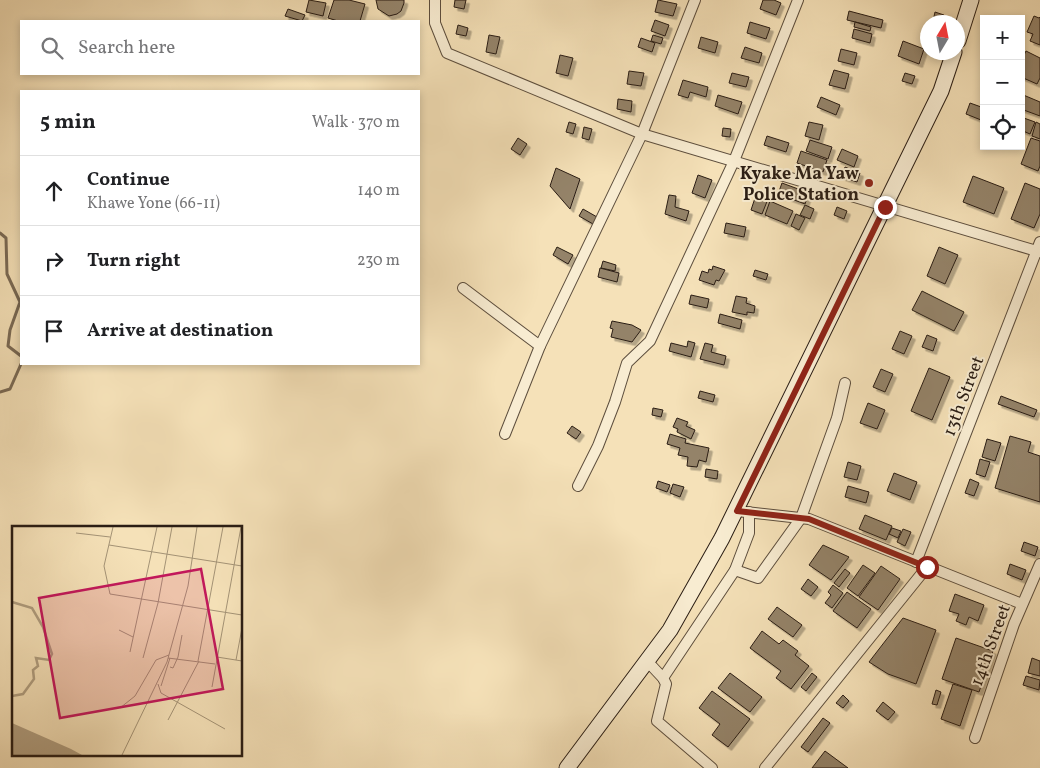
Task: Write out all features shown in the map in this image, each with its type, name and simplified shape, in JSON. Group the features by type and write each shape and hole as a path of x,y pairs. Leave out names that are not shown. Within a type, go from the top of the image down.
{"main road":[{"path":"965,19 971,0"},
{"path":"567,768 670,630 743,511 941,91 951,60"}],"street":[{"path":"435,0 435,23 447,53 642,134 885,207 1039,248"},
{"path":"505,434 540,346 642,134 695,0"},
{"path":"578,486 598,446 615,402 627,363 650,341 734,161 798,0"},
{"name":"13th Street","path":"916,562 1039,248"},
{"path":"463,288 540,346"},
{"path":"735,570 758,578 801,518 837,418 845,383"},
{"path":"663,678 735,570 749,533 743,511 809,519 1022,604"},
{"name":"14th Street","path":"975,738 1022,604 1040,564"},
{"path":"765,768 927,567"},
{"path":"647,660 666,684 657,721 712,768"}],"building":[{"path":"309,0 326,3 323,16 306,12"},
{"path":"334,0 349,0 365,4 360,20 335,20 328,18"},
{"path":"376,0 404,0 404,3 401,11 389,16 378,9"},
{"path":"455,0 466,0 464,9 454,7"},
{"path":"658,0 677,4 673,16 655,12"},
{"path":"763,0 774,0 781,3 776,15 760,9"},
{"path":"288,9 305,15 302,20 285,16"},
{"path":"849,11 883,20 881,28 847,20"},
{"path":"1034,16 1040,17 1040,45 1030,41 1033,34 1027,32"},
{"path":"655,20 669,25 665,36 651,31"},
{"path":"750,22 770,28 766,39 747,33"},
{"path":"855,22 871,27 870,31 854,27"},
{"path":"458,25 468,28 466,36 456,34"},
{"path":"854,29 872,34 870,43 852,38"},
{"path":"489,35 500,37 496,54 486,52"},
{"path":"653,35 663,38 661,44 651,41"},
{"path":"701,37 718,42 715,53 698,48"},
{"path":"641,38 655,43 652,52 638,47"},
{"path":"903,41 920,47 919,64 898,56"},
{"path":"745,47 762,53 759,63 741,58"},
{"path":"841,49 857,53 854,65 838,61"},
{"path":"1026,51 1040,58 1040,78 1037,84 1025,79"},
{"path":"560,55 573,58 568,76 556,73"},
{"path":"834,70 849,74 845,89 829,85"},
{"path":"629,71 644,73 641,86 627,84"},
{"path":"732,73 749,77 746,87 729,83"},
{"path":"905,73 915,76 912,84 902,81"},
{"path":"683,80 708,87 706,97 690,92 688,98 678,95"},
{"path":"718,95 742,102 738,114 715,106"},
{"path":"1025,96 1040,102 1040,116 1025,110"},
{"path":"821,97 840,105 836,115 817,107"},
{"path":"618,99 632,101 631,112 617,109"},
{"path":"970,103 980,107 980,120 966,114"},
{"path":"1025,118 1035,122 1030,134 1025,132"},
{"path":"569,122 576,124 573,134 566,132"},
{"path":"809,122 823,125 819,140 805,136"},
{"path":"1036,122 1040,124 1040,139 1032,136"},
{"path":"584,127 592,129 589,140 582,138"},
{"path":"723,128 731,129 730,137 722,136"},
{"path":"767,136 789,143 786,152 764,145"},
{"path":"518,138 527,144 520,155 511,149"},
{"path":"1031,138 1040,141 1040,166 1038,171 1021,164"},
{"path":"810,140 832,147 828,159 806,151"},
{"path":"842,149 858,156 854,167 837,160"},
{"path":"801,151 827,160 823,172 797,163"},
{"path":"845,167 860,173 857,182 842,177"},
{"path":"556,168 580,179 570,209 550,186"},
{"path":"698,175 712,180 705,198 692,193"},
{"path":"973,176 1004,188 994,214 963,202"},
{"path":"782,183 809,193 805,204 778,194"},
{"path":"1025,183 1040,189 1040,214 1034,228 1011,219"},
{"path":"669,195 676,196 675,207 689,211 686,221 665,214"},
{"path":"756,195 768,199 762,214 751,210"},
{"path":"770,201 793,211 787,224 765,215"},
{"path":"805,205 814,209 810,219 800,215"},
{"path":"837,207 847,211 844,219 834,215"},
{"path":"583,209 597,217 593,224 579,216"},
{"path":"796,214 805,218 799,230 791,226"},
{"path":"726,223 746,227 744,237 724,233"},
{"path":"557,247 573,255 568,264 553,255"},
{"path":"939,247 958,255 945,284 927,276"},
{"path":"603,261 616,265 615,271 601,268"},
{"path":"713,266 725,270 719,281 716,280 714,285 699,280 702,271 708,273 709,269 712,270"},
{"path":"600,268 619,273 617,282 598,277"},
{"path":"755,270 768,274 766,280 753,276"},
{"path":"922,291 964,312 954,331 912,310"},
{"path":"691,295 709,299 707,308 689,304"},
{"path":"736,296 747,298 746,303 755,306 754,313 747,312 747,315 732,312"},
{"path":"720,314 742,320 740,329 718,323"},
{"path":"612,321 632,325 641,330 632,342 611,337 613,329 610,328"},
{"path":"900,331 912,336 904,354 892,349"},
{"path":"927,335 937,339 933,351 922,347"},
{"path":"688,341 695,343 691,357 669,351 671,343 687,347"},
{"path":"705,343 713,345 711,352 726,356 724,365 700,359"},
{"path":"929,368 950,377 932,420 911,411"},
{"path":"881,369 893,374 885,392 873,387"},
{"path":"700,391 715,395 713,402 698,398"},
{"path":"1001,396 1037,410 1034,417 998,404"},
{"path":"868,403 885,410 877,429 860,423"},
{"path":"653,408 663,410 661,417 652,415"},
{"path":"677,418 688,422 686,426 695,430 691,439 677,432 678,429 673,427"},
{"path":"572,426 581,432 576,439 567,433"},
{"path":"670,434 686,439 685,443 709,448 706,462 699,460 697,467 687,466 688,457 678,455 680,448 667,444"},
{"path":"1010,436 1031,442 1028,452 1040,456 1040,502 995,488"},
{"path":"987,439 1001,443 995,461 982,457"},
{"path":"980,459 990,462 985,477 976,474"},
{"path":"848,462 861,466 857,480 844,477"},
{"path":"706,469 718,471 717,479 705,477"},
{"path":"894,473 917,482 910,500 887,491"},
{"path":"970,479 979,483 974,496 965,493"},
{"path":"658,481 670,485 667,492 656,488"},
{"path":"673,484 684,487 680,497 670,493"},
{"path":"848,486 869,492 866,503 845,497"},
{"path":"865,515 892,526 886,540 859,529"},
{"path":"892,528 901,531 898,538 889,534"},
{"path":"903,529 911,532 905,546 897,542"},
{"path":"1024,542 1038,547 1035,556 1021,551"},
{"path":"823,545 849,557 831,580 809,565"},
{"path":"1010,564 1026,570 1022,580 1007,574"},
{"path":"863,565 875,573 858,596 847,588"},
{"path":"881,566 900,579 878,610 859,597"},
{"path":"845,569 850,573 839,587 834,583"},
{"path":"808,579 818,587 811,596 801,589"},
{"path":"833,585 843,593 832,608 825,603 831,595 828,592"},
{"path":"847,592 871,609 857,628 833,611"},
{"path":"955,594 984,605 978,621 969,617 966,625 956,621 959,614 949,611"},
{"path":"777,607 802,625 793,637 768,619"},
{"path":"903,618 936,630 916,684 888,674 869,662"},
{"path":"762,631 779,644 783,640 798,651 795,655 809,666 791,689 776,678 781,671 750,648"},
{"path":"956,638 993,651 979,692 942,679"},
{"path":"1032,658 1040,661 1040,676 1028,673"},
{"path":"730,673 762,697 750,712 718,688"},
{"path":"812,673 817,677 806,691 801,687"},
{"path":"1026,676 1040,680 1039,690 1023,685"},
{"path":"953,684 972,690 960,726 941,719"},
{"path":"936,690 941,692 937,705 932,704"},
{"path":"712,691 750,719 728,747 712,735 720,724 699,708"},
{"path":"843,695 849,701 843,708 836,703"},
{"path":"883,702 895,712 888,720 876,711"},
{"path":"823,718 830,723 808,752 801,747"},
{"path":"825,751 848,768 812,768"}],"waterway":[{"path":"0,233 6,238 7,274 20,302"},
{"path":"20,302 10,330 8,346 20,355"},
{"path":"0,392 10,389 21,365"}],"place":[{"name":"Kyake Ma Yaw Police Station","path":"869,183"}],"route":[{"path":"885,207 737,511 809,519 927,567"}]}
